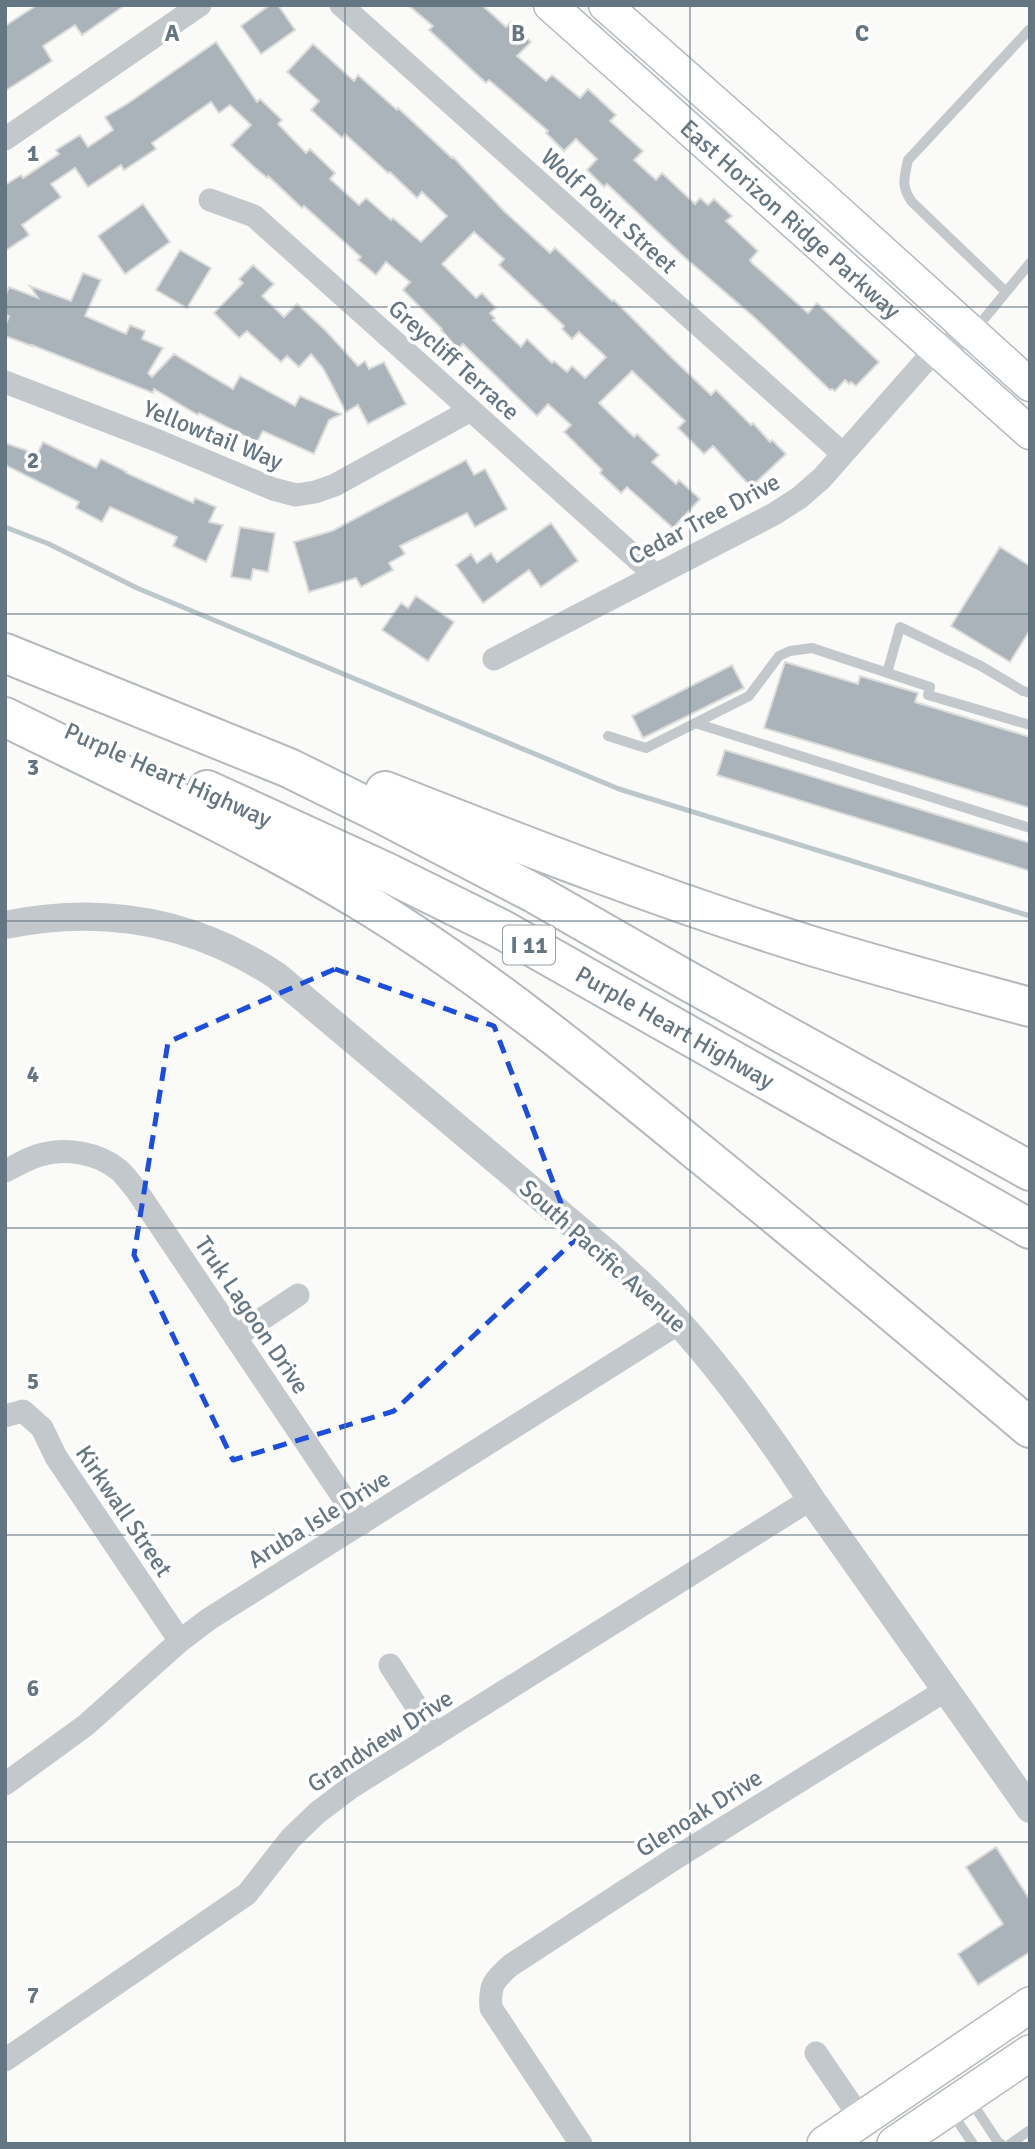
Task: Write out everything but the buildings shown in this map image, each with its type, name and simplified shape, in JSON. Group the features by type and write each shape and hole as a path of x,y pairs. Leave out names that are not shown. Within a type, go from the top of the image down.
{"highway":[{"name":"Purple Heart Highway","path":"5,653 289,768 534,893 1030,1171"},
{"name":"Purple Heart Highway","path":"5,705 173,774 386,872 501,929 1030,1229"},
{"path":"5,717 289,860 364,903 515,1005 762,1204 1030,1428"},
{"path":"289,768 355,779 511,841 666,897 814,946 1030,1007"}],"main road":[{"name":"East Horizon Ridge Parkway","path":"550,5 1030,433"},
{"name":"East Horizon Ridge Parkway","path":"605,5 1030,385"},
{"path":"825,2144 1030,2005"},
{"path":"895,2144 1029,2055"}],"street":[{"path":"5,139 200,5"},
{"name":"Wolf Point Street","path":"341,5 843,454"},
{"name":"Greycliff Terrace","path":"210,200 254,216 655,575"},
{"name":"Cedar Tree Drive","path":"494,659 774,514 799,498 822,478 935,350 972,333"},
{"name":"Yellowtail Way","path":"5,382 156,440 273,489 296,495 335,485 471,410"},
{"name":"South Pacific Avenue","path":"5,925 38,919 102,916 159,924 181,930 254,961 277,976 609,1255 654,1296 712,1362 781,1454 1030,1808"},
{"name":"Truk Lagoon Drive","path":"5,1171 41,1155 64,1152 84,1153 119,1170 137,1191 360,1524"},
{"path":"235,1337 298,1295"},
{"name":"Aruba Isle Drive","path":"7,1778 86,1725 180,1641 209,1619 679,1323"},
{"name":"Kirkwall Street","path":"14,1414 42,1427 55,1457 180,1641"},
{"name":"Grandview Drive","path":"5,2060 247,1894 291,1838 317,1813 350,1788 811,1499"},
{"path":"390,1665 435,1735"},
{"name":"Glenoak Drive","path":"581,2144 491,2008 490,1992 497,1978 511,1965 689,1850 946,1690"},
{"path":"816,2053 861,2119"}],"lane":[{"path":"1005,291 912,202 905,193 904,179 908,160 1030,29"},
{"path":"972,333 1030,262"},
{"path":"887,673 900,626 1030,693"},
{"path":"608,736 646,748 749,696 779,656 790,651 812,648 930,687 928,695 1030,725"},
{"path":"695,723 1030,828"},
{"path":"958,2101 973,2144"},
{"path":"958,2101 1001,2144"},
{"path":"1010,2144 1030,2130"}],"highlighted area":[{"path":"335,969 494,1026 575,1240 394,1411 233,1460 134,1255 168,1042"}],"waterway":[{"path":"5,527 49,544 137,588 619,789 1030,916"}]}
